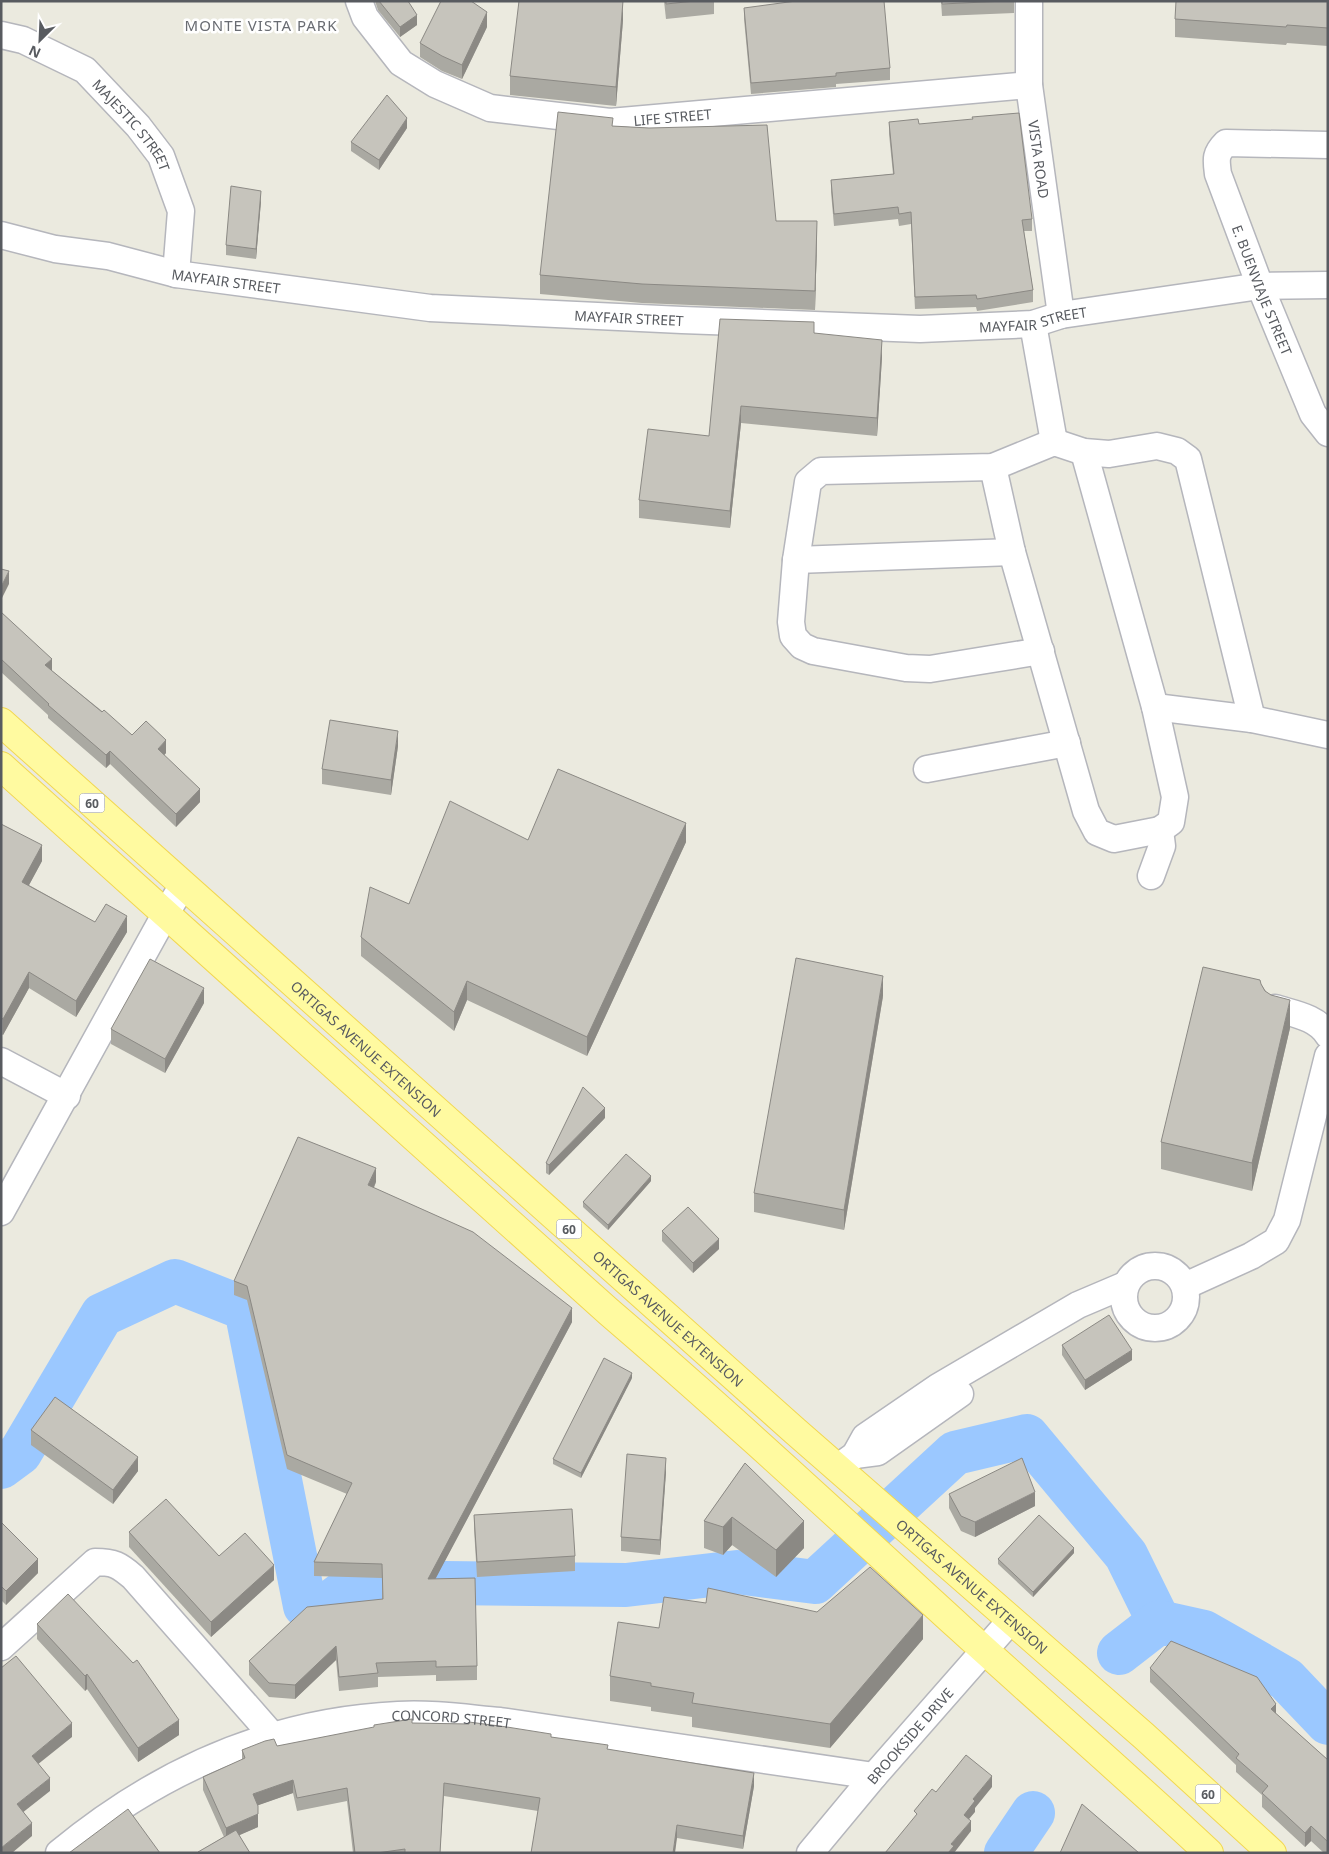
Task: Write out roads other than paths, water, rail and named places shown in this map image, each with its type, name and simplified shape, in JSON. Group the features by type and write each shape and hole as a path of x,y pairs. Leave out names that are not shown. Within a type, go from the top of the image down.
{"main road":[{"name":"ORTIGAS AVENUE EXTENSION","path":"1,722 184,885 846,1462 888,1513 1144,1736 1272,1853"},
{"name":"60","path":"1,766 609,1312 670,1364 1209,1853"}],"street":[{"name":"LIFE STREET","path":"359,1 365,17 401,63 435,84 490,108 610,122 1029,85"},
{"name":"VISTA ROAD","path":"1029,1 1029,85 1061,316"},
{"name":"MAJESTIC STREET","path":"1,35 23,40 85,70 138,126 161,156 180,211 176,274"},
{"name":"E. BUENVIAJE STREET","path":"1328,145 1226,143 1220,149 1216,159 1218,174 1260,286 1313,414 1328,433"},
{"name":"MAYFAIR STREET","path":"1,235 55,250 108,256 176,274 430,308 682,320 920,329 1032,324 1061,316 1260,286 1328,286"},
{"path":"1032,324 1054,442"},
{"path":"1041,651 930,669 906,668 813,651 802,646 794,636 790,622 796,560 808,482 821,471 993,466 1054,442 1084,452 1109,454 1157,446 1177,451 1188,458 1252,719"},
{"path":"993,466 1012,552 1086,811 1097,832 1114,839 1160,830 1171,822 1175,797 1155,707 1084,452"},
{"path":"796,560 1012,552"},
{"path":"1155,707 1252,719 1328,735"},
{"path":"927,769 1067,743"},
{"path":"1151,876 1162,846 1160,830"},
{"path":"1,1212 166,913 184,885"},
{"path":"1275,1008 1310,1018 1320,1025 1328,1035"},
{"path":"1185,1286 1251,1256 1276,1241 1287,1220 1328,1056"},
{"path":"1,1061 66,1096"},
{"path":"1146,1266 1165,1266 1180,1278 1185,1286 1185,1307 1172,1324 1161,1328 1142,1326 1128,1313 1124,1294 1130,1277 1137,1270 1146,1266"},
{"path":"846,1462 865,1437 938,1387 1078,1305 1124,1294"},
{"path":"1,1647 95,1562 112,1562 133,1576 272,1735"},
{"name":"BROOKSIDE DRIVE","path":"810,1853 874,1776 1011,1620"},
{"name":"CONCORD STREET","path":"59,1853 93,1825 146,1790 185,1770 272,1735 341,1720 399,1715 450,1716 510,1722 874,1776"}],"waterway":[{"path":"1,1467 20,1453 102,1315 175,1281 246,1309 305,1606 326,1606 357,1582 626,1585 737,1572 815,1582 955,1453 1027,1436 1126,1555 1159,1622"},
{"path":"1119,1653 1159,1622 1204,1632 1286,1679 1328,1723"},
{"path":"1006,1853 1033,1813"}],"district":[{"name":"MONTE VISTA PARK","path":"261,25"}]}
